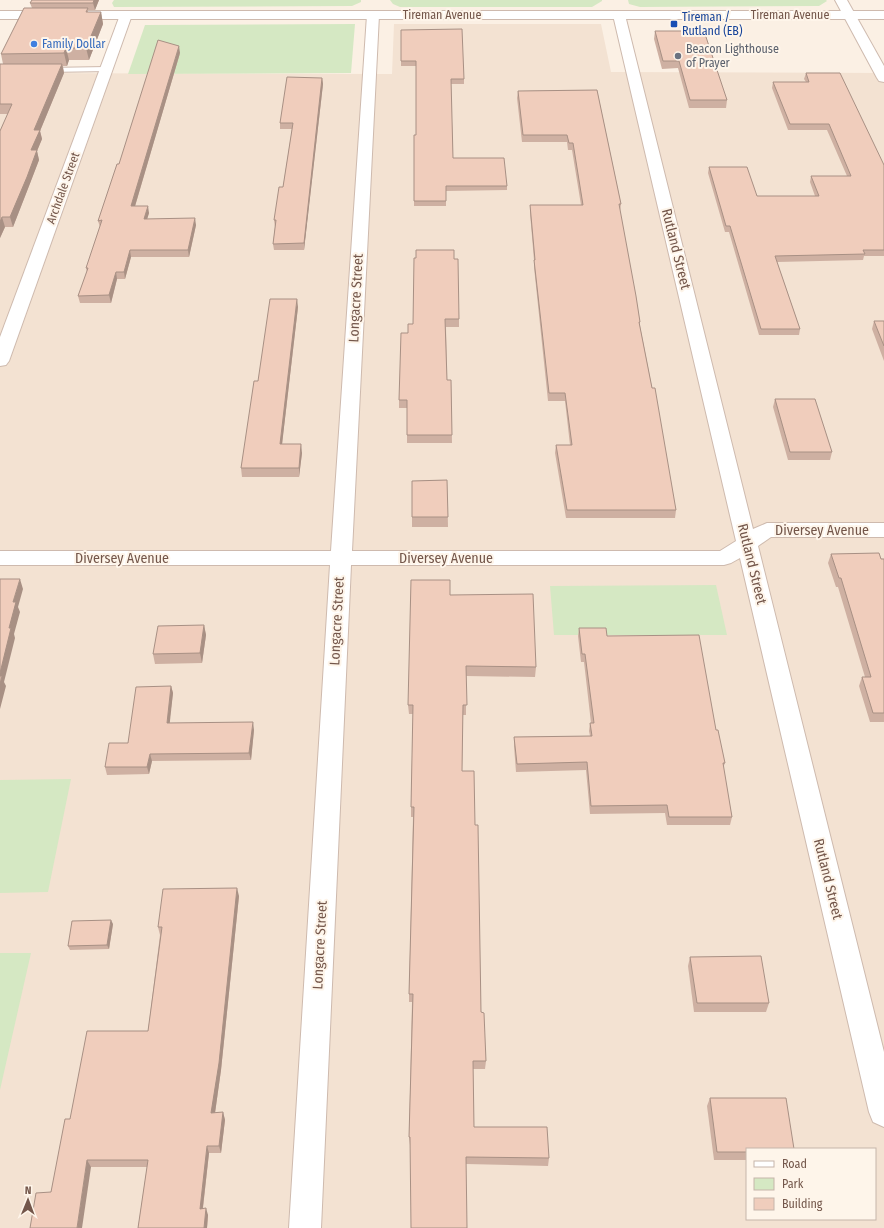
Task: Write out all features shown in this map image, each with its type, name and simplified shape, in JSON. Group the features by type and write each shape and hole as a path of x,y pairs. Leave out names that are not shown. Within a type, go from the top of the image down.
{"street":[{"path":"841,0 858,28 884,78"},
{"name":"Tireman Avenue","path":"0,15 884,15"},
{"name":"Archdale Street","path":"0,362 126,15"},
{"name":"Longacre Street","path":"305,1228 341,558 373,15"},
{"name":"Rutland Street","path":"620,15 884,1112"},
{"name":"Diversey Avenue","path":"0,558 724,558 767,530 884,530"}],"lane":[{"path":"38,70 106,69"}],"shaded area":[{"path":"394,24 601,24 611,72 884,73 884,1228 0,1228 0,73 392,74"}],"green space":[{"path":"114,0 361,0 361,2 352,6 114,7 112,3"},
{"path":"390,0 602,1 592,7 400,7 393,4"},
{"path":"628,0 827,1 819,6 640,7 629,4"},
{"path":"355,24 351,73 128,74 145,25"},
{"path":"716,585 727,635 554,635 550,586"},
{"path":"71,779 48,892 0,893 0,780"},
{"path":"0,953 31,953 0,1090"}],"building":[{"path":"32,0 94,0 93,3 30,3"},
{"path":"24,8 88,8 86,12 101,12 86,48 66,48 64,53 1,54"},
{"path":"462,29 464,79 451,79 453,158 504,158 507,186 446,186 446,201 414,201 416,61 401,61 401,30"},
{"path":"655,31 704,31 727,100 690,100 679,61 663,61"},
{"path":"158,40 179,46 131,206 148,206 144,219 195,218 188,250 130,250 124,272 116,272 109,295 78,296 102,220 98,221 117,164 119,164"},
{"path":"0,64 62,64 34,130 40,130 31,150 37,150 27,177 10,217 2,217 0,222 0,131 12,104 0,104"},
{"path":"806,73 840,73 884,165 884,250 863,250 865,254 775,256 800,329 761,329 730,226 726,226 709,167 747,167 757,196 819,196 811,176 851,176 829,124 790,124 773,82 809,82"},
{"path":"287,77 322,78 304,243 273,244 276,220 274,220 279,187 283,187 293,123 280,123"},
{"path":"597,90 621,204 619,204 636,296 639,322 652,388 655,388 676,510 567,510 556,445 572,445 565,393 549,393 534,260 530,205 583,205 573,143 569,143 567,135 523,135 518,91"},
{"path":"416,250 454,250 454,259 458,259 459,319 445,319 447,380 451,380 452,435 407,435 407,400 399,400 401,333 408,333 408,324 413,324 414,258 416,258"},
{"path":"270,299 297,299 280,444 301,444 299,468 241,468 254,381 258,381"},
{"path":"874,321 884,321 884,346"},
{"path":"775,399 815,399 832,452 790,452"},
{"path":"447,480 448,517 412,517 412,481"},
{"path":"879,553 881,559 884,559 884,713 873,713 862,677 871,677 841,578 839,578 831,554"},
{"path":"0,579 20,579 13,602 16,602 0,673"},
{"path":"411,580 450,580 450,595 533,594 536,667 466,666 467,705 463,705 462,771 474,771 475,825 478,825 481,1012 484,1013 486,1061 473,1061 474,1127 547,1127 549,1158 466,1157 467,1228 411,1228 409,1137 413,994 409,994 414,807 411,807 413,705 408,705"},
{"path":"204,625 200,653 153,654 158,626"},
{"path":"579,628 606,628 607,636 699,635 716,730 718,730 725,763 723,763 732,817 669,817 667,805 591,806 587,762 517,764 514,737 592,736 590,723 594,723 585,654 582,654"},
{"path":"171,686 167,723 253,722 249,753 150,754 147,767 105,767 109,743 128,743 136,687"},
{"path":"237,888 219,1063 211,1113 223,1112 219,1146 207,1146 200,1209 206,1208 204,1228 138,1228 148,1160 87,1160 77,1228 30,1228 36,1193 51,1192 65,1119 70,1119 87,1031 148,1031 162,927 158,927 163,889"},
{"path":"111,920 107,945 68,946 72,921"},
{"path":"761,956 769,1003 697,1003 690,957"},
{"path":"710,1098 786,1098 794,1148 746,1148 746,1152 717,1152"}],"place":[{"name":"Tireman / Rutland (EB)","path":"674,24"},
{"name":"Family Dollar","path":"34,44"},
{"name":"Beacon Lighthouse of Prayer","path":"678,56"}]}
